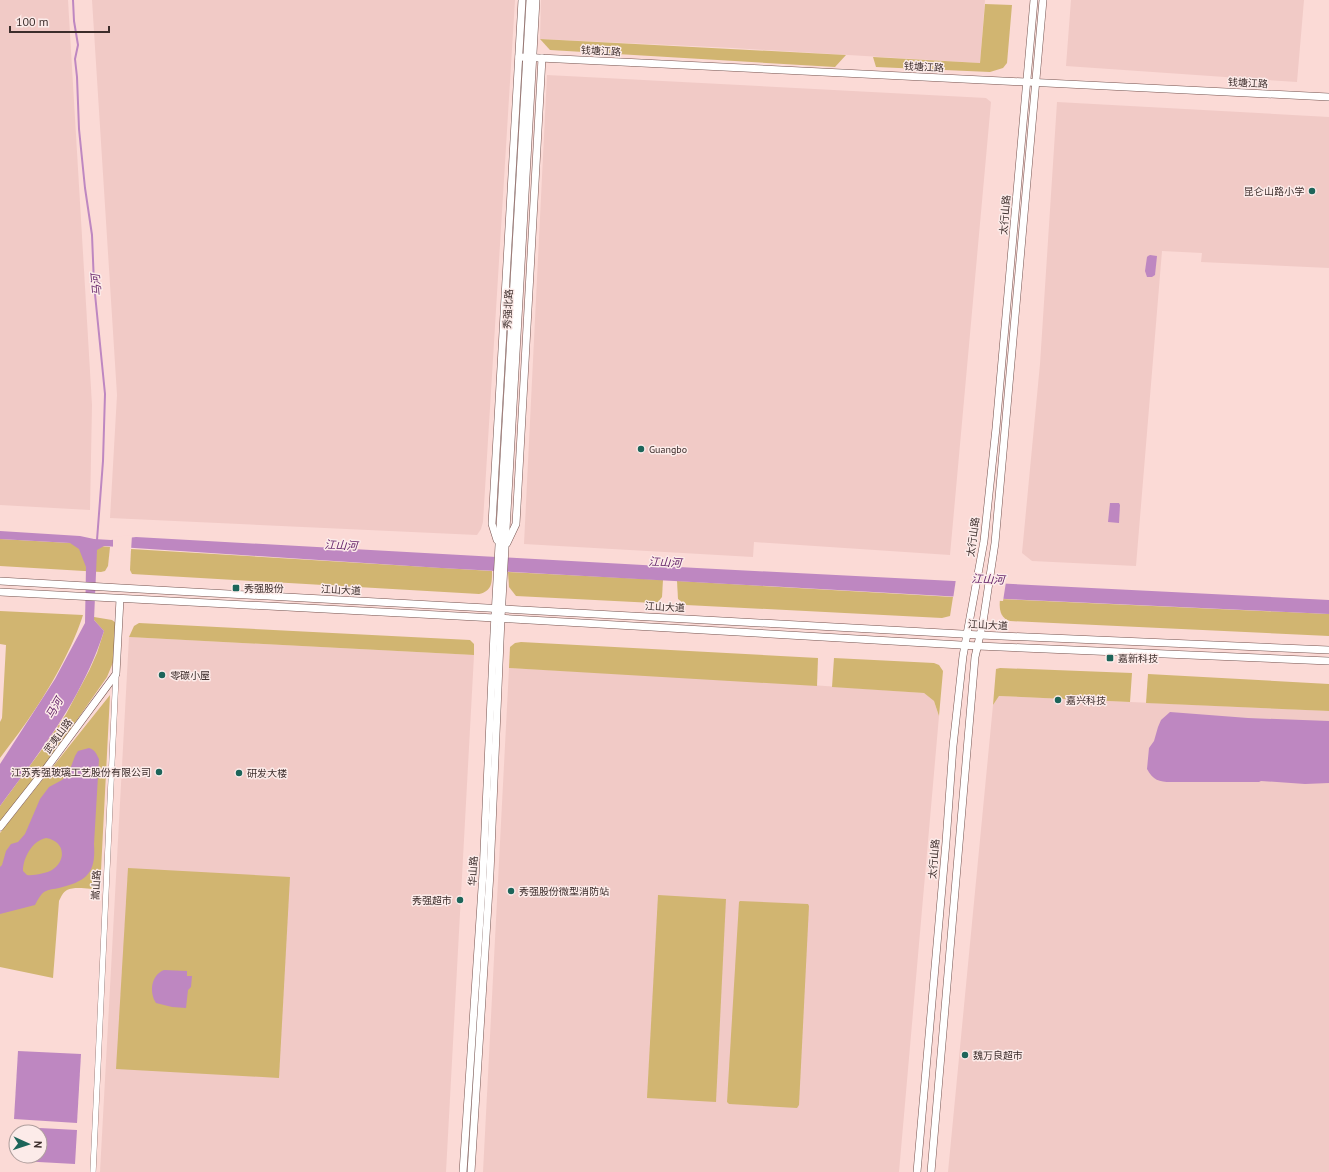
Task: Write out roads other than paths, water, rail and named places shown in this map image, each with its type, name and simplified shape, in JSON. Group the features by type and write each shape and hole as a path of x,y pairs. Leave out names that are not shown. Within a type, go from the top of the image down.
{"street":[{"path":"502,548 492,524 522,0"},
{"name":"秀强北路","path":"530,0 530,58"},
{"name":"秀强北路","path":"498,618 530,58 536,0"},
{"name":"太行山路","path":"917,1172 953,746 966,634 984,541 996,428 1034,0"},
{"name":"太行山路","path":"930,1172 974,671 996,542 1043,0"},
{"name":"钱塘江路","path":"519,57 1329,97"},
{"path":"502,548 516,524 542,58"},
{"name":"江山大道","path":"0,581 980,635 1329,650"},
{"name":"江山大道","path":"0,592 498,618 978,646 1329,661"},
{"name":"嵩山路","path":"93,1172 120,599"},
{"name":"华山路","path":"463,1172 498,618"},
{"name":"华山路","path":"471,1172 490,873 498,618"},
{"name":"武夷山路","path":"0,827 45,770 116,674"}],"water":[{"path":"1150,255 1157,256 1155,275 1152,277 1147,277 1145,271 1147,257"},
{"path":"1110,503 1119,503 1120,505 1119,523 1108,522"},
{"path":"0,531 80,536 111,540 136,537 697,568 1329,600 1329,614 962,597 441,568 104,546 97,550 94,620 104,631 95,656 60,723 0,806 0,764 55,679 85,623 86,567 79,549 70,543 0,539"},
{"path":"1170,712 1248,718 1329,721 1329,783 1305,784 1261,781 1163,782 1157,780 1147,769 1149,748 1154,741 1161,720"},
{"path":"89,748 95,752 99,759 94,854 91,869 83,879 77,882 44,892 35,905 0,914 0,867 6,851 11,844 18,842 25,834 40,799 49,787 66,776 78,751","holes":["46,838 57,843 62,851 62,856 57,866 47,872 36,875 27,875 23,871 23,866 29,851 41,840"]},
{"path":"164,970 187,971 187,976 192,976 191,987 188,990 186,1008 172,1007 156,1003 152,994 152,984 156,976"},
{"path":"18,1051 81,1054 77,1123 14,1119"},
{"path":"48,1128 77,1130 75,1164 48,1163"}],"waterway":[{"name":"马河","path":"73,0 74,21 78,45 75,59 79,129 85,188 92,235 94,284 105,394 103,461 97,540"}],"place":[{"name":"昆仑山路小学","path":"1312,191"},
{"name":"Guangbo","path":"641,449"},
{"name":"秀强股份","path":"236,588"},
{"name":"嘉新科技","path":"1110,658"},
{"name":"零碳小屋","path":"162,675"},
{"name":"嘉兴科技","path":"1058,700"},
{"name":"江苏秀强玻璃工艺股份有限公司","path":"159,772"},
{"name":"研发大楼","path":"239,773"},
{"name":"秀强股份微型消防站","path":"511,891"},
{"name":"秀强超市","path":"460,900"},
{"name":"魏万良超市","path":"965,1055"}],"water label":[{"name":"江山河","path":"341,545"},
{"name":"江山河","path":"665,562"},
{"name":"江山河","path":"988,579"}]}
